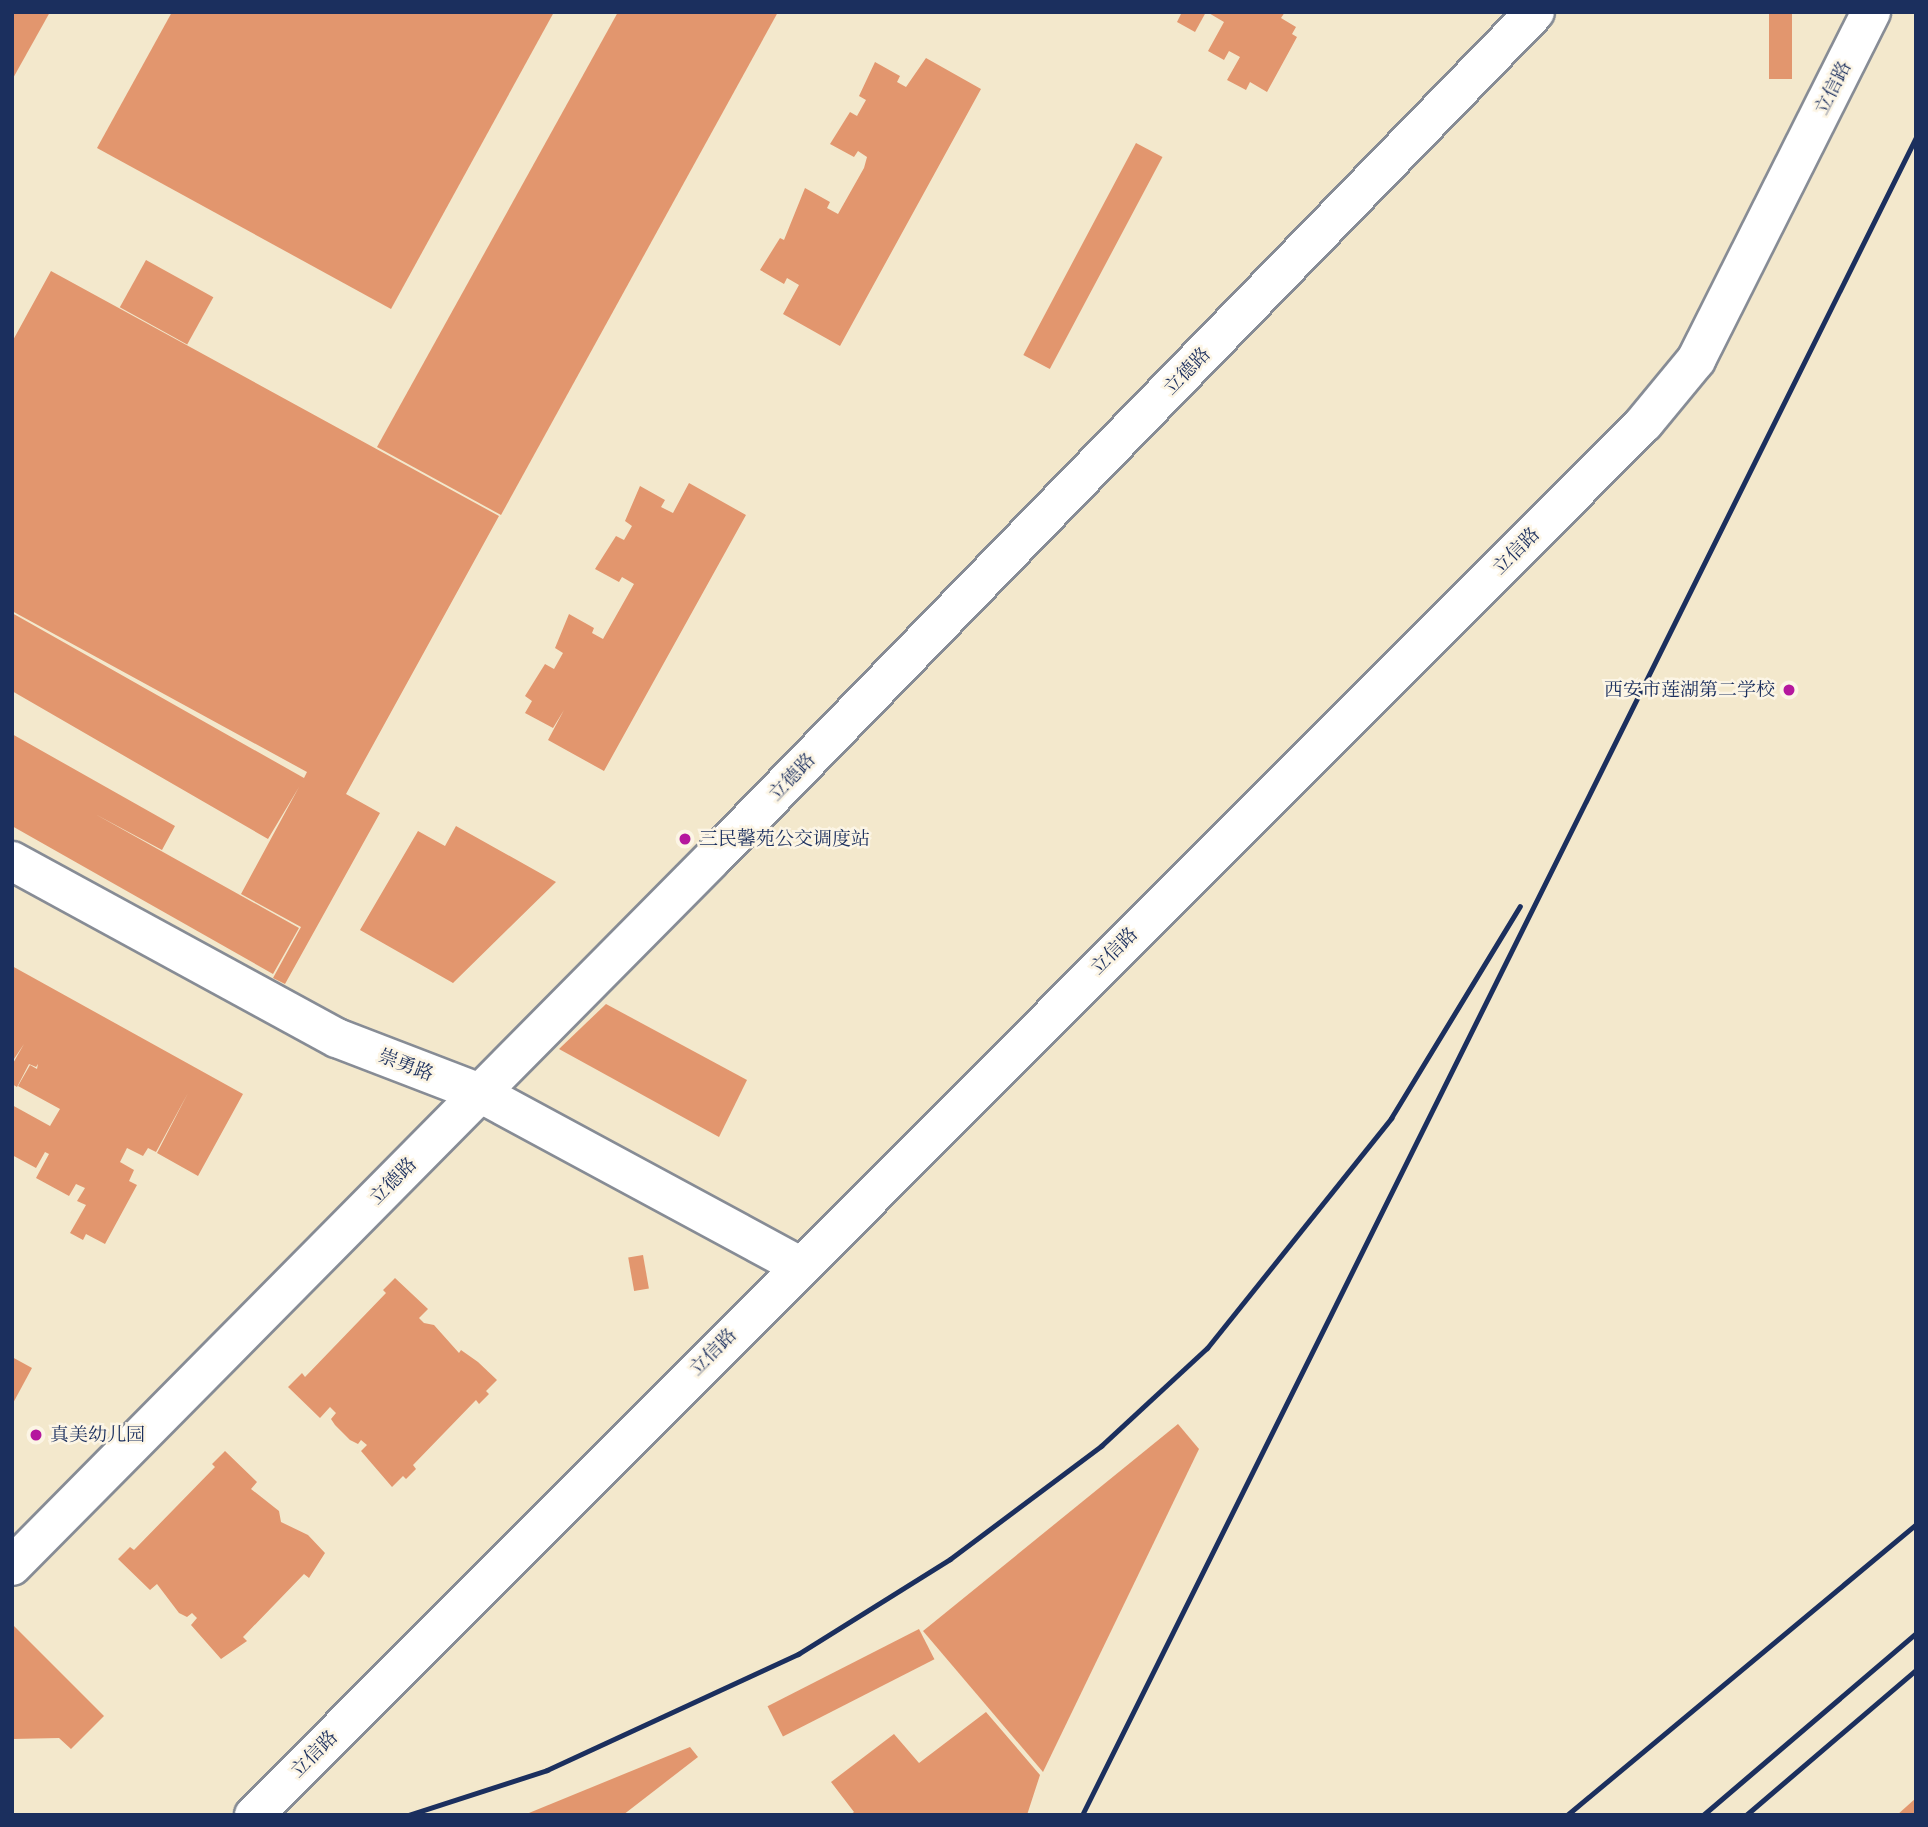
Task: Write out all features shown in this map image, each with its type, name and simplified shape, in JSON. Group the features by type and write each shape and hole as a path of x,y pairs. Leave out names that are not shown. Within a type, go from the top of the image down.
{"street":[{"name":"立德路","path":"12,1566 480,1093 1535,12"},
{"name":"立信路","path":"254,1815 1644,423 1696,360 1871,12"},
{"name":"崇勇路","path":"12,861 337,1038 480,1093 800,1266"}],"building":[{"path":"12,12 50,12 12,80"},
{"path":"172,12 554,12 391,309 97,148"},
{"path":"618,12 778,12 501,515 377,447"},
{"path":"1182,12 1206,12 1195,32 1177,22"},
{"path":"1207,12 1285,12 1281,18 1296,27 1292,34 1297,37 1267,92 1250,82 1246,90 1227,80 1240,57 1229,51 1224,60 1208,51 1224,22"},
{"path":"1769,12 1792,12 1792,79 1769,79"},
{"path":"926,58 981,89 840,346 783,314 799,285 787,278 784,284 760,270 780,238 784,240 805,188 830,202 827,208 838,214 864,168 867,157 858,151 854,157 830,144 850,112 857,116 866,100 859,96 875,62 900,76 897,82 906,87"},
{"path":"1136,143 1162,157 1050,369 1023,355"},
{"path":"146,260 213,297 187,345 120,307"},
{"path":"51,271 499,516 346,794 380,813 285,984 273,978 301,927 241,894 299,787 268,839 12,691 12,613 304,778 307,772 12,611 12,342"},
{"path":"689,483 746,515 604,771 548,740 564,710 553,728 525,713 532,701 525,696 545,664 554,669 563,653 555,648 569,614 594,628 592,633 603,639 634,584 622,577 619,582 595,569 616,536 624,540 632,526 625,521 640,486 665,500 661,507 673,513"},
{"path":"12,734 175,826 162,850 95,814 299,928 273,974 12,826"},
{"path":"456,826 556,882 453,983 360,930 418,831 445,846"},
{"path":"12,966 243,1094 198,1176 157,1153 188,1093 156,1152 148,1148 143,1156 127,1148 120,1162 134,1170 129,1181 137,1185 105,1244 86,1234 83,1240 70,1233 86,1205 77,1201 85,1188 76,1184 69,1196 36,1178 49,1154 45,1152 36,1168 12,1155 12,1105 50,1126 60,1109 18,1086 30,1065 37,1069 38,1064 36,1067 29,1064 17,1087 12,1084 12,1065 24,1044 12,1062"},
{"path":"606,1004 747,1080 719,1137 559,1049"},
{"path":"643,1255 649,1288 634,1291 628,1258"},
{"path":"395,1278 428,1309 419,1318 424,1323 434,1325 459,1353 461,1350 478,1362 497,1380 486,1391 489,1394 479,1404 476,1400 413,1465 416,1469 406,1479 403,1476 392,1487 361,1451 367,1445 361,1440 358,1444 350,1440 335,1425 331,1419 336,1413 330,1407 320,1418 288,1387 302,1373 305,1377 386,1293 383,1290"},
{"path":"12,1357 32,1368 12,1405"},
{"path":"1178,1424 1199,1449 1043,1772 923,1631"},
{"path":"225,1451 257,1482 251,1489 279,1511 281,1522 308,1535 325,1553 309,1578 304,1574 243,1637 247,1641 221,1659 191,1625 197,1618 192,1613 187,1617 179,1613 157,1584 150,1590 118,1559 130,1547 134,1550 215,1467 212,1464"},
{"path":"12,1624 104,1716 71,1749 59,1738 12,1739"},
{"path":"919,1629 934,1659 783,1736 768,1706"},
{"path":"986,1712 1040,1775 1027,1815 850,1815 854,1812 831,1782 894,1734 919,1763"},
{"path":"690,1747 698,1757 623,1815 524,1815"},
{"path":"1916,1798 1916,1815 1897,1815"}],"railway":[{"path":"1082,1815 1916,137"},
{"path":"408,1815 547,1770 798,1654 950,1559 1101,1446 1207,1348 1391,1118 1520,906"},
{"path":"1567,1815 1916,1524"},
{"path":"1703,1815 1916,1633"},
{"path":"1746,1815 1916,1670"}],"place":[{"name":"西安市莲湖第二学校","path":"1789,690"},
{"name":"三民馨苑公交调度站","path":"685,839"},
{"name":"真美幼儿园","path":"36,1435"}]}
